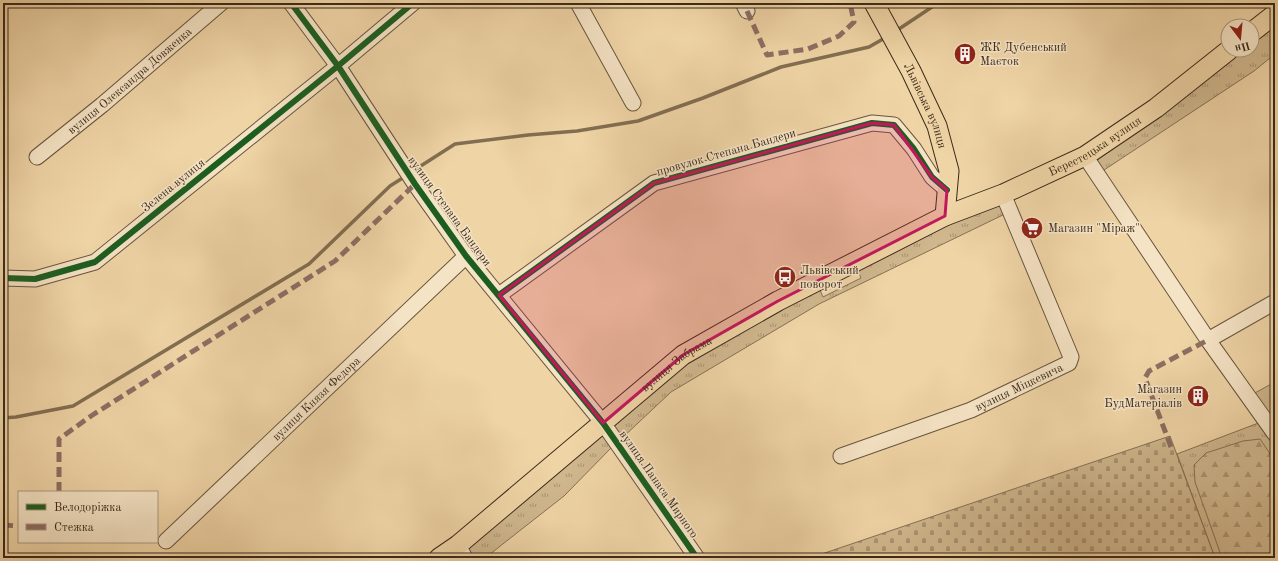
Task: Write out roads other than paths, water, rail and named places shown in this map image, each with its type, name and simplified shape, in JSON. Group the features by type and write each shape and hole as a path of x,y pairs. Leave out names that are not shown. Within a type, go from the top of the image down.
{"main road":[{"name":"Львівська вулиця","path":"874,3 911,71 937,126 949,171 945,216"},
{"path":"1260,26 1275,14"},
{"name":"Берестецька вулиця","path":"945,216 1003,194 1085,156 1156,108 1220,57"},
{"name":"вулиця Забрама","path":"439,558 462,551 603,423 683,355 778,301 945,216"}],"street":[{"name":"вулиця Олександра Довженка","path":"37,157 102,105 221,3"},
{"name":"вулиця Степана Бандери","path":"291,3 338,66 415,184 466,256 603,423"},
{"name":"Зелена вулиця","path":"3,278 35,279 94,262 338,66 413,3"},
{"path":"578,3 633,103"},
{"name":"провулок Степана Бандери","path":"499,295 654,183 872,123 894,125 914,149 932,177 947,190"},
{"path":"1085,156 1208,340 1275,434"},
{"name":"вулиця Міцкевича","path":"841,456 971,410 1069,363 1071,357 1003,194"},
{"name":"вулиця Князя Федора","path":"166,541 466,256"},
{"path":"1208,340 1275,302"},
{"name":"вулиця Панаса Мирного","path":"603,423 697,558"}],"waterway":[{"path":"899,29 936,3"},
{"path":"416,169 455,144 528,135 577,131 638,121 703,98 781,67 869,47 883,39"},
{"path":"3,418 16,417 73,406 309,264 390,186 401,179"}],"place":[{"name":"ЖК Дубенський Маєток","path":"965,54"},
{"name":"Магазин \"Міраж\"","path":"1032,228"},
{"name":"Львівський поворот","path":"785,277"},
{"name":"Магазин БудМатеріалів","path":"1198,396"}]}
